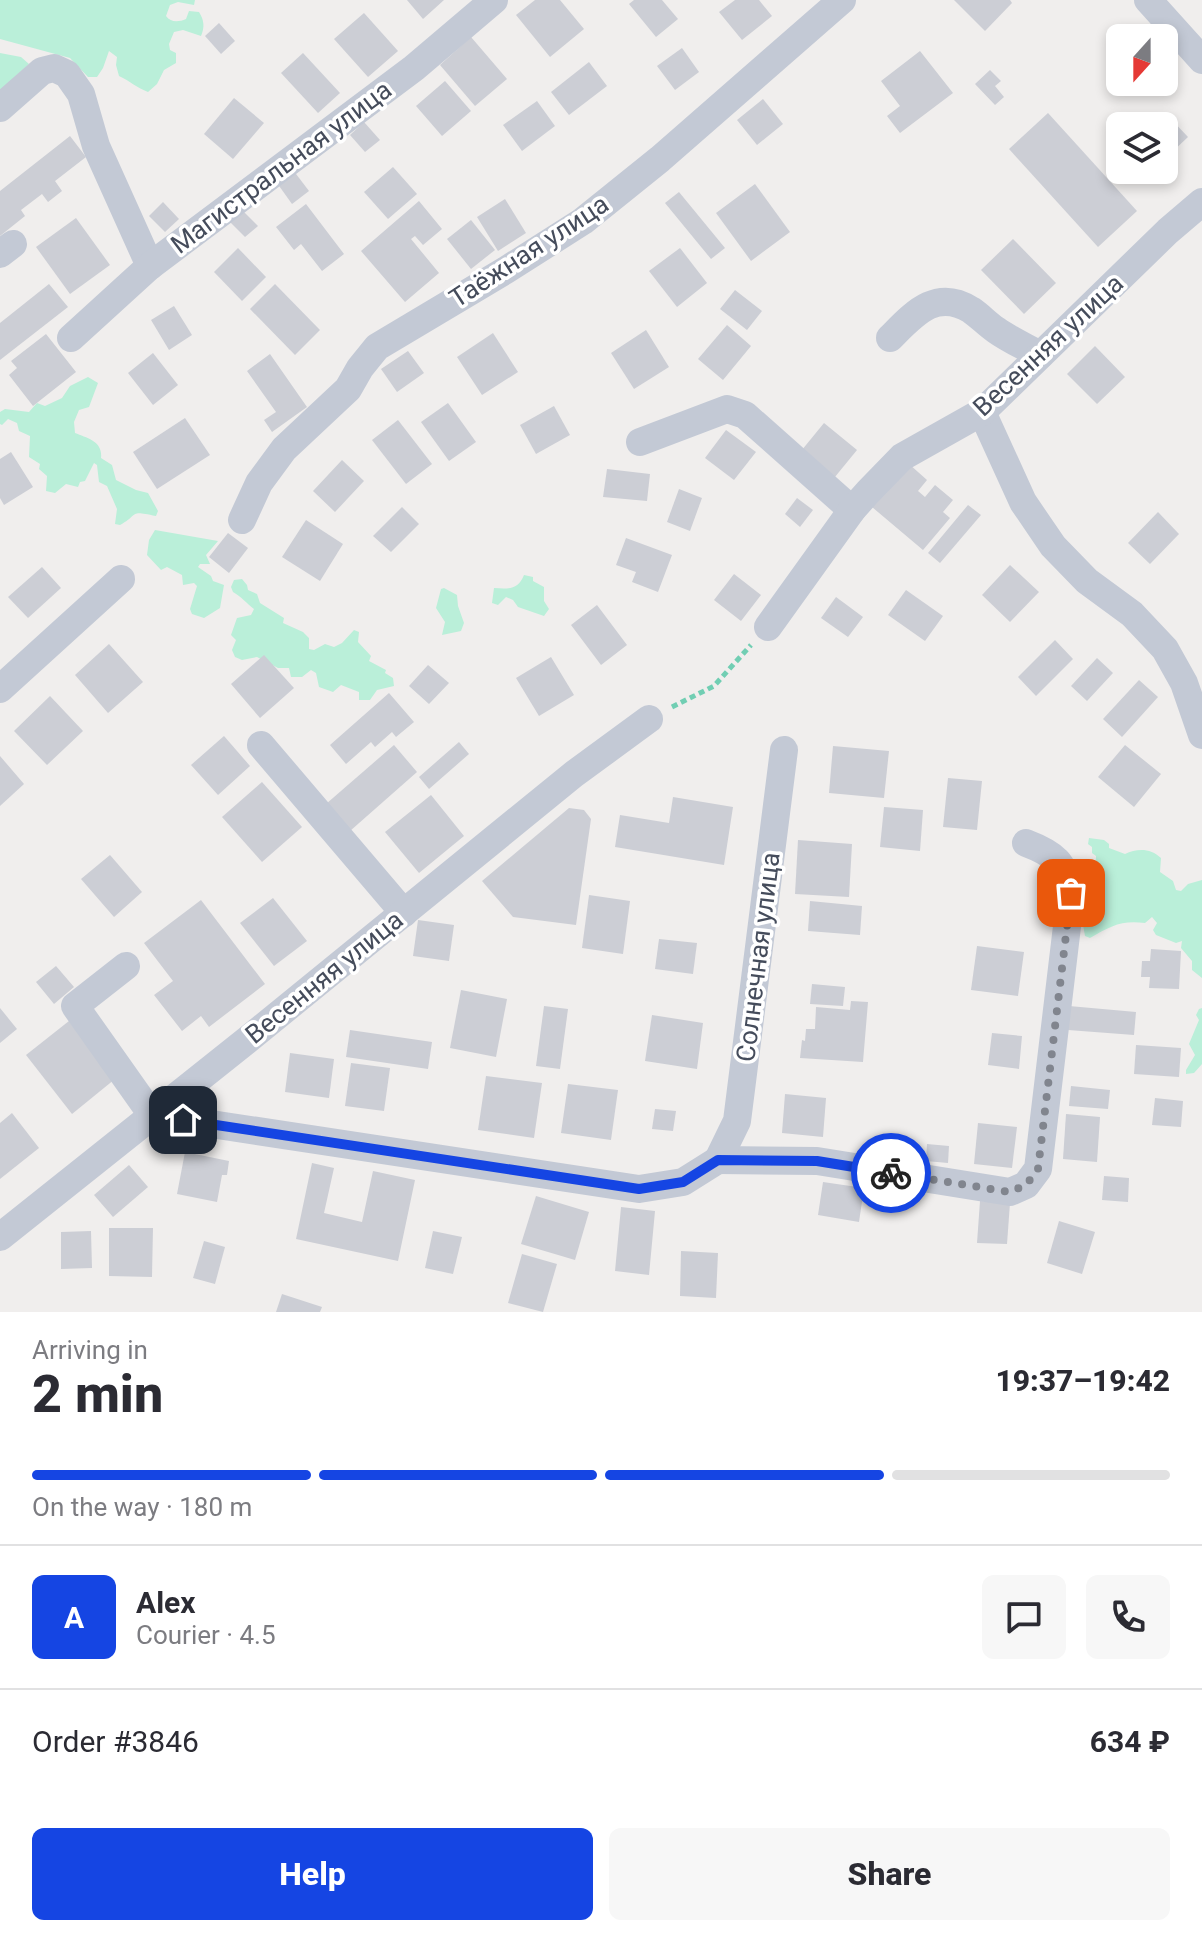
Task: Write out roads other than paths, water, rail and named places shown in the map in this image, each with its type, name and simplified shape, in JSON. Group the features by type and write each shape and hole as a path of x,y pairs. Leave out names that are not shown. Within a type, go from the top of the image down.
{"street":[{"name":"Магистральная улица","path":"71,338 150,266 414,68 494,0"},
{"name":"Таёжная улица","path":"242,520 259,483 284,449 348,389 377,347 583,221 660,159 842,0"},
{"path":"1148,0 1202,60"},
{"path":"0,108 42,71 54,68 67,74 81,94 96,146 150,266"},
{"name":"Весенняя улица","path":"768,627 852,510 902,457 982,412 1168,231 1199,210"},
{"path":"890,338 924,306 939,302 959,303 994,329 1040,355"},
{"path":"640,442 727,409 745,415 852,510"},
{"path":"982,412 1023,502 1053,546 1087,581 1132,614 1165,649 1184,683 1202,735"},
{"path":"0,689 121,579"},
{"name":"Весенняя улица","path":"0,1237 574,774 649,719"},
{"path":"261,745 404,913"},
{"name":"Солнечная улица","path":"718,1160 737,1121 784,750"},
{"path":"126,966 75,1006 152,1115 639,1189 683,1182 718,1160 817,1161 1010,1192 1026,1185 1038,1169 1071,893 1067,876 1059,863 1045,850 1026,843"}]}
